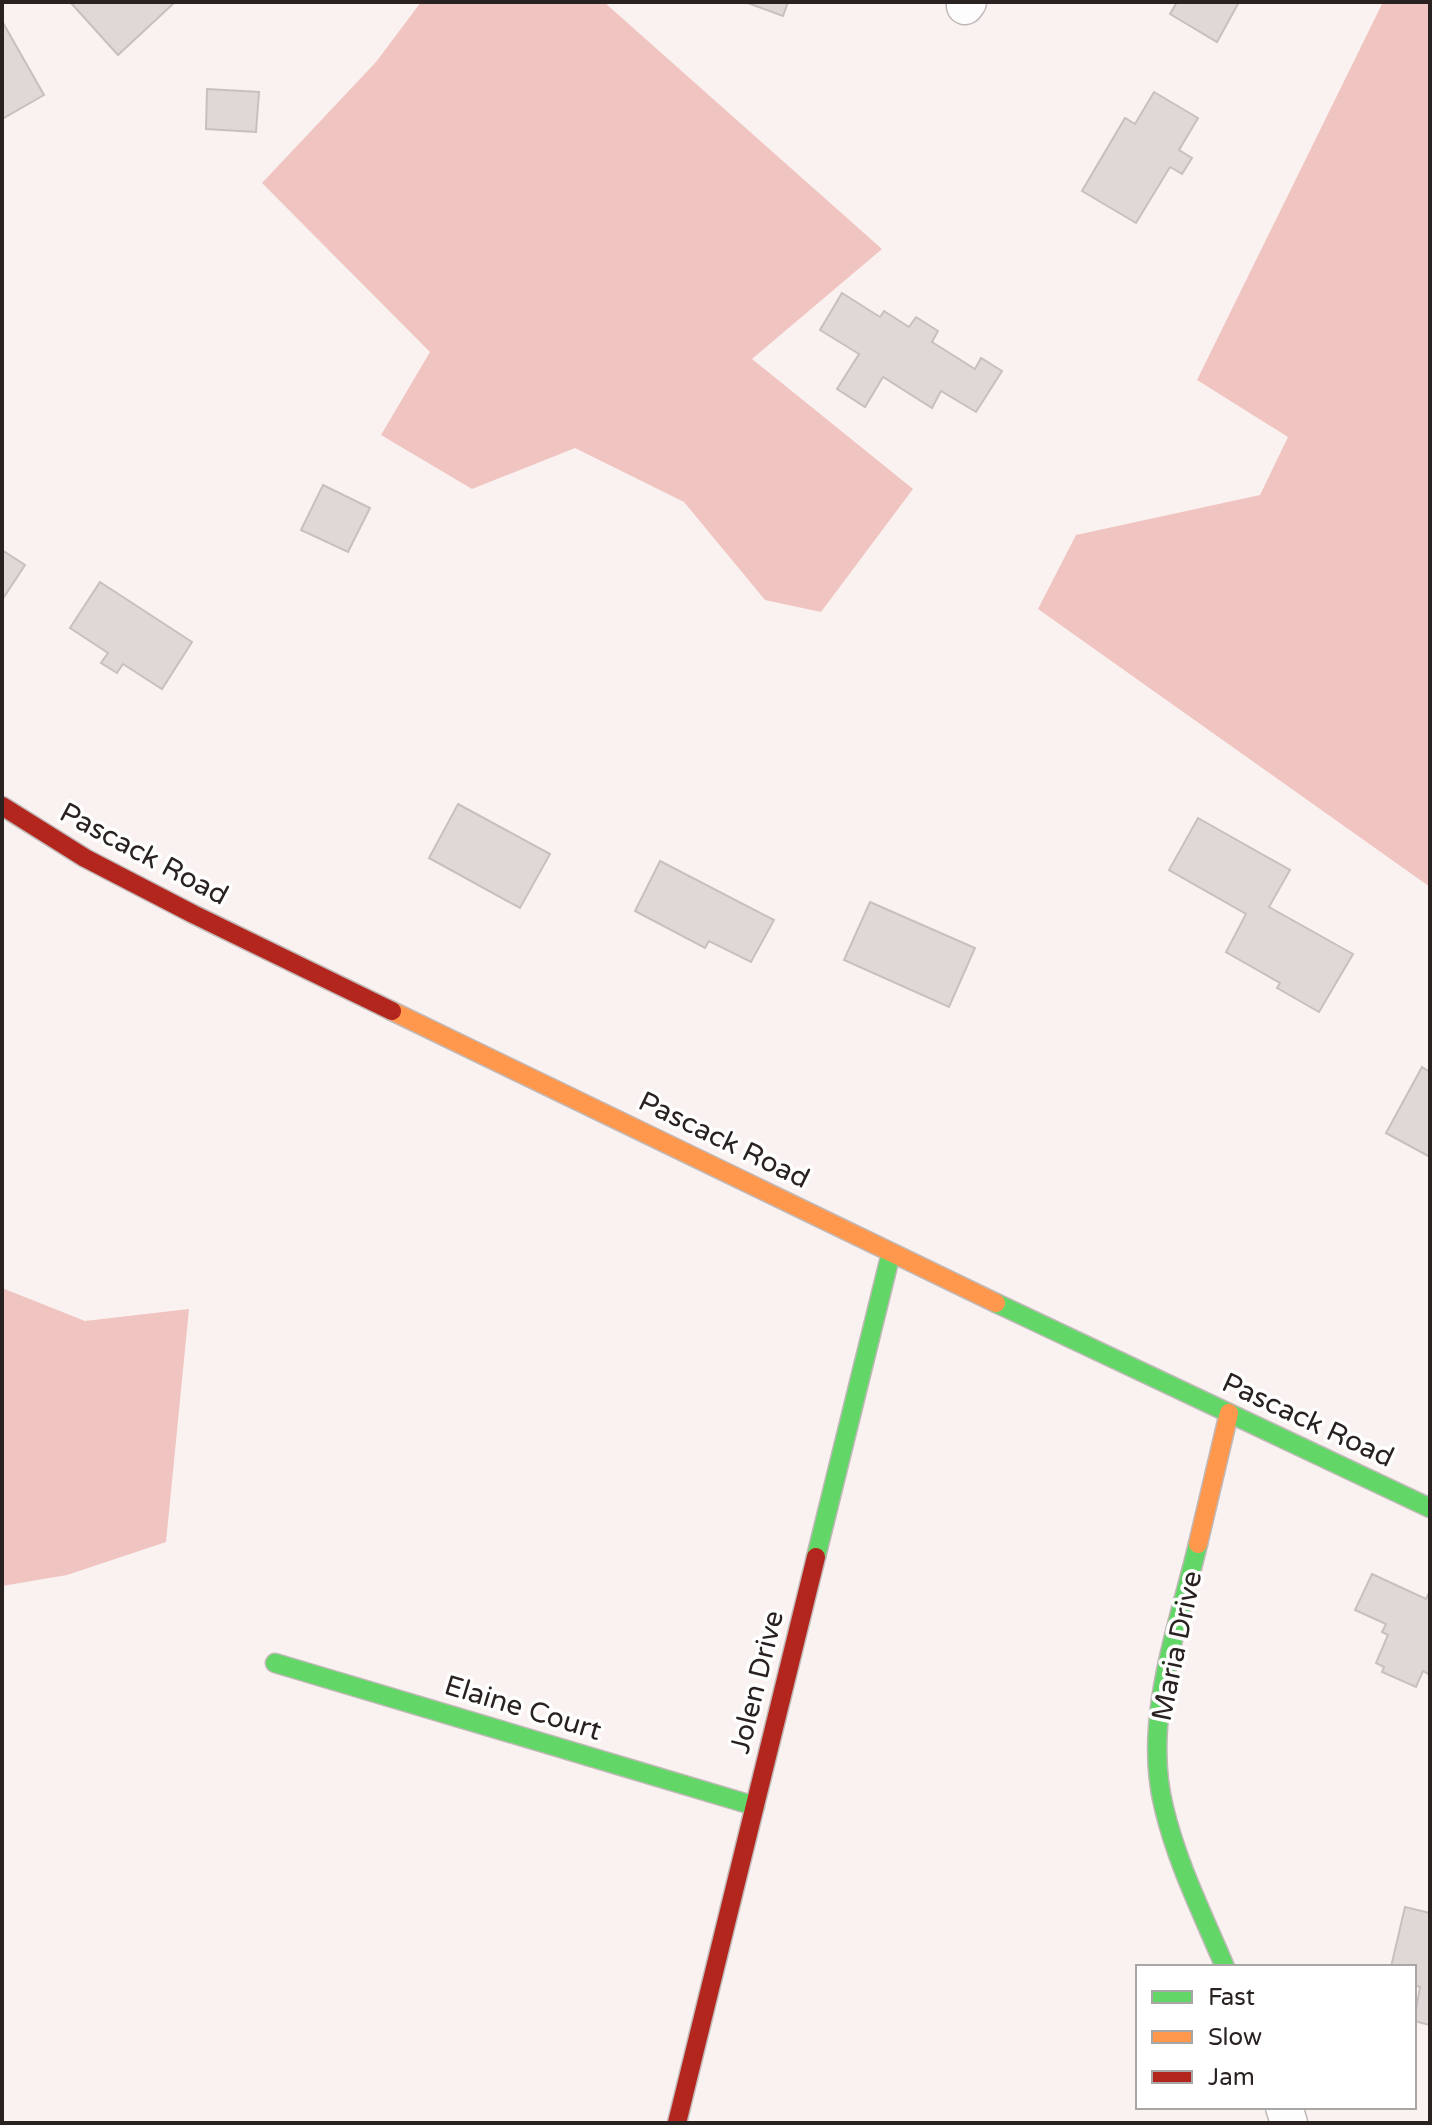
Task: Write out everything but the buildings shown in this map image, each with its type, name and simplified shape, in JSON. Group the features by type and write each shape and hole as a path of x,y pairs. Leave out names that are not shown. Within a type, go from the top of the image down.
{"street":[{"name":"Pascack Road","path":"2,806 85,858 193,914 891,1253 1430,1508"},
{"name":"Jolen Drive","path":"677,2123 891,1253"},
{"name":"Maria Drive","path":"1224,1965 1180,1860 1163,1806 1157,1755 1160,1703 1229,1413"},
{"name":"Elaine Court","path":"275,1663 755,1806"}],"shaded area":[{"path":"421,2 604,2 882,249 752,359 913,489 821,612 765,600 684,502 575,448 472,489 381,435 430,352 262,183 376,62"},
{"path":"1383,2 1430,2 1430,887 1038,609 1076,535 1260,495 1288,437 1197,380"},
{"path":"2,1288 85,1321 189,1309 166,1542 67,1575 2,1586"}],"traffic: fast":[{"path":"816,1557 891,1253"},
{"path":"996,1303 1430,1508"},
{"path":"1198,1544 1165,1675 1157,1742 1158,1775 1176,1849 1224,1965"},
{"path":"275,1663 755,1806"}],"traffic: slow":[{"path":"392,1011 996,1303"},
{"path":"1198,1544 1229,1413"}],"traffic: jam":[{"path":"2,806 85,858 392,1011"},
{"path":"677,2123 816,1557"}]}
